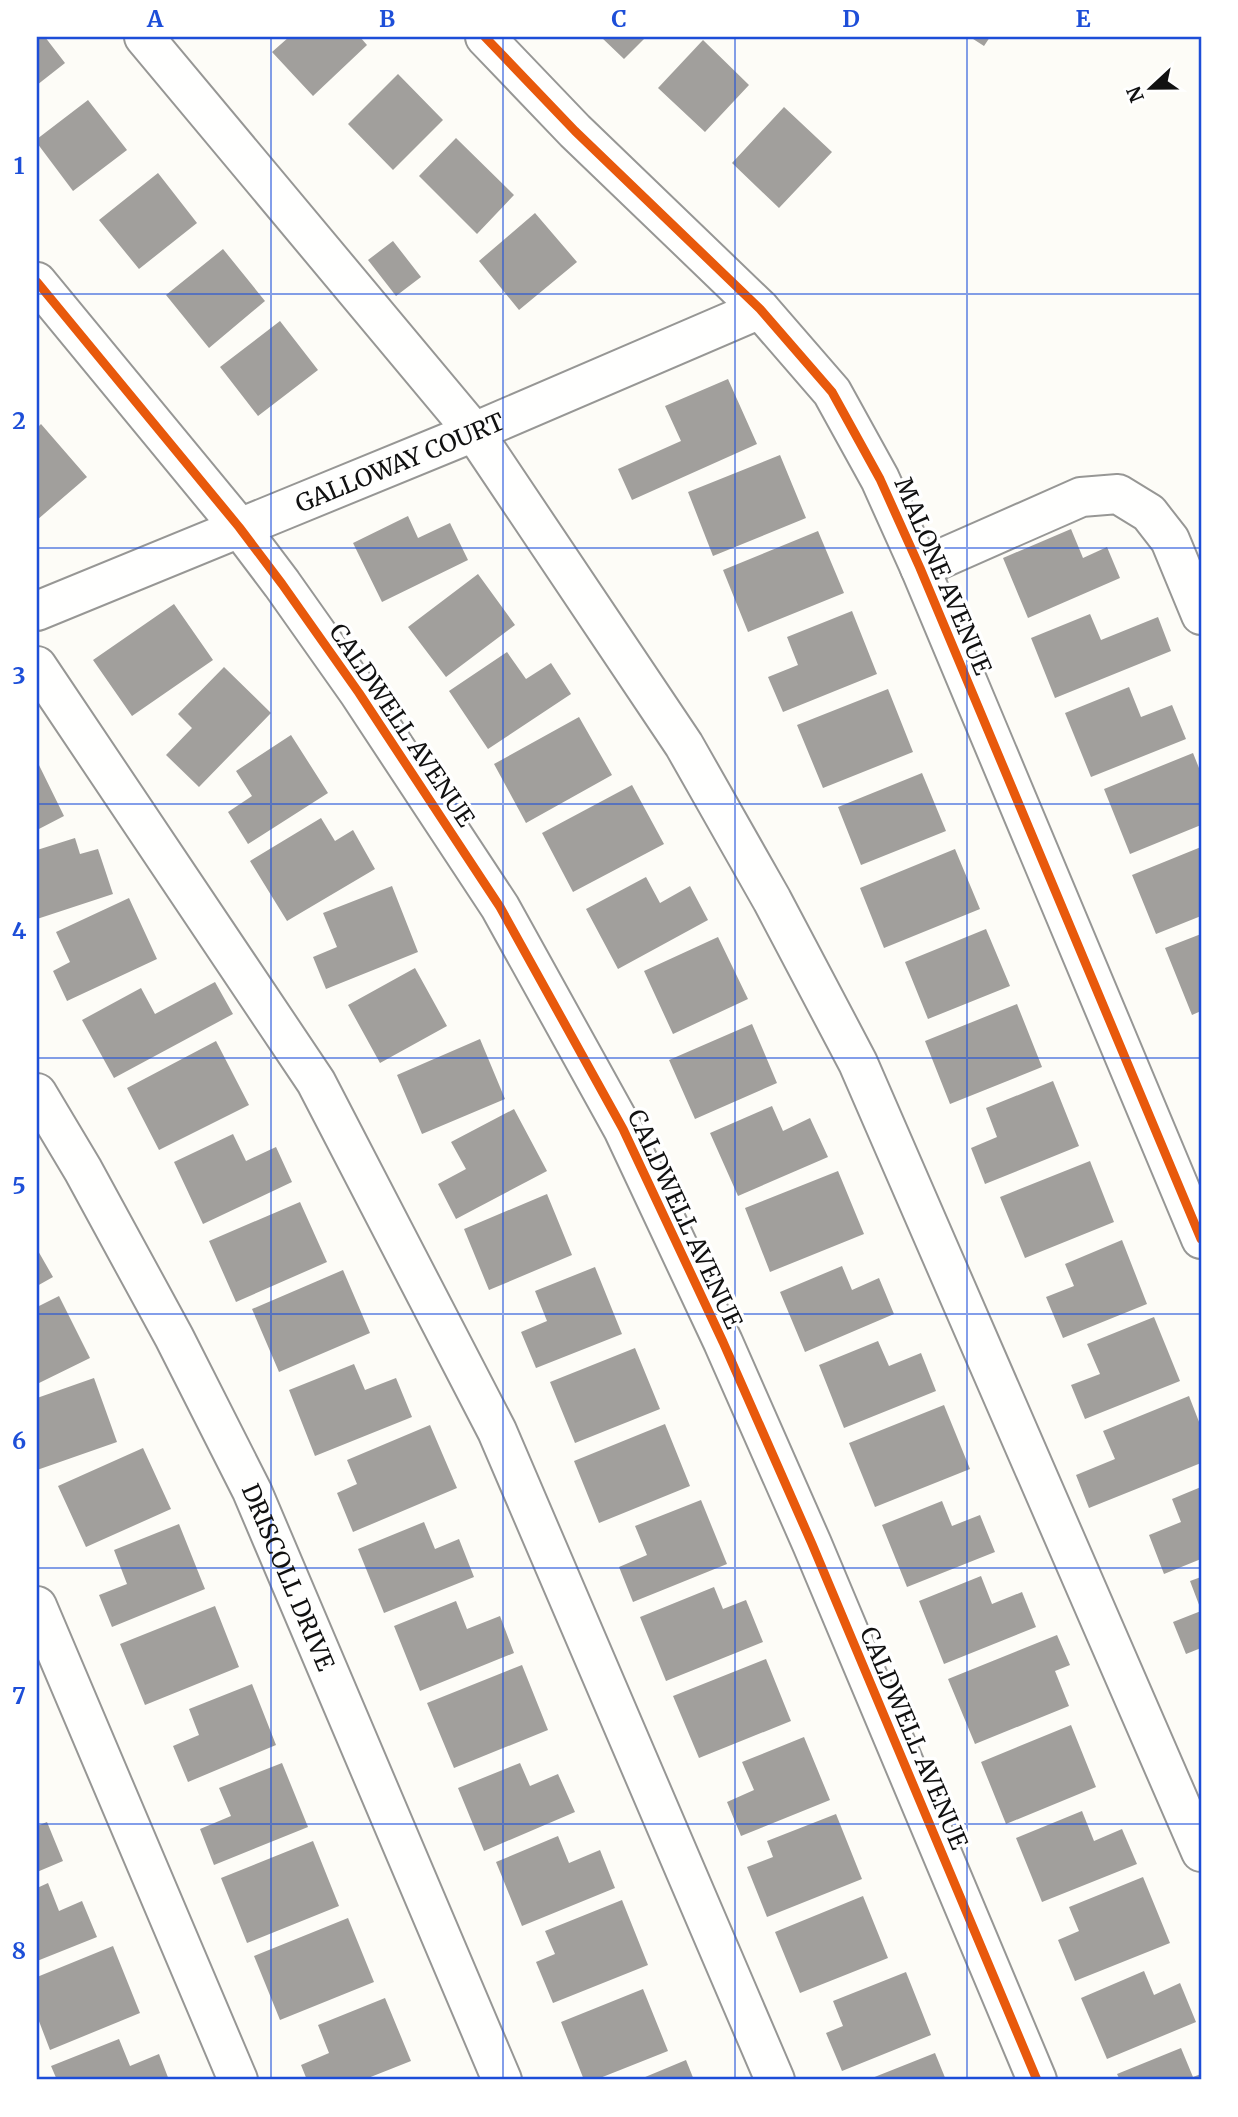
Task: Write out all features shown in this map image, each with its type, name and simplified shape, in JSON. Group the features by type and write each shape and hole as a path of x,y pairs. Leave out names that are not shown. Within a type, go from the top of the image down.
{"street":[{"path":"144,37 474,432 684,745 772,900 858,1063 1201,1852"},
{"name":"MALONE AVENUE","path":"485,37 576,131 760,309 832,392 880,479 920,568 1201,1238"},
{"name":"CALDWELL AVENUE","path":"37,282 239,527 359,693 500,908 623,1129 723,1342 811,1544 1037,2080"},
{"name":"GALLOWAY COURT","path":"37,611 474,432 760,309"},
{"path":"920,568 1081,497 1118,494 1149,513 1170,540 1201,615"},
{"path":"37,666 316,1082 497,1431 775,2080"},
{"name":"DRISCOLL DRIVE","path":"37,1093 174,1337 252,1491 502,2080"},
{"path":"37,1605 238,2080"}],"building":[{"path":"37,37 45,37 65,63 37,85"},
{"path":"289,37 360,37 367,45 313,96 272,52"},
{"path":"601,37 646,37 624,59"},
{"path":"970,37 990,37 984,46"},
{"path":"703,40 749,85 705,132 658,88"},
{"path":"398,74 443,120 393,170 348,124"},
{"path":"88,100 127,150 73,191 37,143 37,139"},
{"path":"784,107 832,152 779,208 732,163"},
{"path":"456,138 514,195 477,234 419,176"},
{"path":"158,173 197,223 139,269 99,220"},
{"path":"535,213 577,262 519,310 479,261"},
{"path":"393,241 421,277 396,296 368,260"},
{"path":"223,249 265,301 209,348 166,295"},
{"path":"280,321 318,370 258,416 220,367"},
{"path":"728,379 757,444 632,500 618,469 681,441 665,406"},
{"path":"41,424 87,477 37,520 37,428"},
{"path":"780,455 806,518 713,556 688,492"},
{"path":"408,516 418,538 450,523 468,560 382,602 353,543"},
{"path":"1071,529 1083,558 1107,547 1120,578 1028,618 1003,558"},
{"path":"818,531 844,593 748,632 723,570"},
{"path":"478,574 515,625 446,677 408,627"},
{"path":"174,604 213,660 132,716 93,660"},
{"path":"852,611 877,674 783,712 768,677 798,665 787,637"},
{"path":"1090,614 1101,640 1158,617 1171,651 1055,698 1031,638"},
{"path":"507,652 526,679 551,663 571,694 488,749 449,691"},
{"path":"224,667 271,713 199,787 166,755 192,728 178,714"},
{"path":"1129,687 1141,717 1172,705 1186,739 1091,777 1065,713"},
{"path":"888,689 913,752 823,788 797,725"},
{"path":"579,717 612,775 526,823 494,764"},
{"path":"291,735 328,793 248,844 228,812 252,796 236,771"},
{"path":"1193,753 1201,773 1201,825 1130,854 1104,789"},
{"path":"37,761 64,816 37,830"},
{"path":"922,773 946,831 861,865 838,807"},
{"path":"632,785 664,844 573,892 542,833"},
{"path":"321,818 335,841 353,830 375,869 287,921 250,861"},
{"path":"75,838 80,854 98,849 113,894 37,919 37,850"},
{"path":"1201,847 1201,916 1156,934 1132,875"},
{"path":"955,849 980,909 884,948 860,888"},
{"path":"646,877 660,903 690,886 708,920 618,969 586,909"},
{"path":"392,886 418,952 326,989 313,957 337,947 323,913"},
{"path":"129,898 157,959 67,1001 53,971 70,962 56,932"},
{"path":"986,929 1010,986 928,1019 905,962"},
{"path":"1201,934 1201,1011 1192,1015 1165,948"},
{"path":"718,937 748,999 673,1034 644,971"},
{"path":"415,968 447,1026 380,1063 348,1005"},
{"path":"215,982 233,1014 114,1078 82,1020 141,988 155,1014"},
{"path":"1017,1004 1042,1067 950,1104 925,1041"},
{"path":"752,1024 777,1083 695,1119 669,1060"},
{"path":"480,1039 505,1099 422,1134 397,1075"},
{"path":"216,1041 249,1105 159,1150 127,1088"},
{"path":"1053,1081 1079,1146 985,1184 971,1148 997,1137 986,1108"},
{"path":"772,1106 783,1131 810,1118 828,1157 738,1196 710,1133"},
{"path":"514,1109 547,1171 456,1219 438,1184 466,1169 451,1142"},
{"path":"233,1134 246,1161 276,1147 292,1182 203,1224 174,1162"},
{"path":"1090,1161 1114,1222 1025,1258 1000,1197"},
{"path":"838,1171 864,1234 770,1272 745,1208"},
{"path":"547,1194 572,1255 489,1290 464,1229"},
{"path":"300,1202 327,1262 236,1302 209,1241"},
{"path":"1122,1240 1147,1304 1063,1338 1046,1297 1074,1286 1065,1264"},
{"path":"37,1249 53,1277 37,1286"},
{"path":"842,1266 852,1290 879,1278 894,1314 805,1352 780,1292"},
{"path":"595,1267 622,1334 536,1368 521,1332 547,1321 535,1291"},
{"path":"343,1270 370,1333 279,1372 252,1309"},
{"path":"59,1296 90,1358 37,1384 37,1307"},
{"path":"1154,1317 1180,1381 1085,1419 1071,1385 1100,1374 1087,1344"},
{"path":"878,1341 889,1366 921,1353 936,1391 844,1428 819,1365"},
{"path":"635,1348 660,1409 575,1443 550,1382"},
{"path":"354,1364 365,1390 396,1378 412,1417 315,1456 289,1390"},
{"path":"94,1378 117,1442 37,1470 37,1398"},
{"path":"1189,1396 1201,1427 1201,1463 1089,1508 1076,1475 1115,1459 1103,1431"},
{"path":"944,1405 970,1469 875,1507 849,1443"},
{"path":"665,1424 690,1486 599,1523 574,1461"},
{"path":"430,1425 457,1488 353,1532 337,1493 357,1484 347,1460"},
{"path":"143,1448 171,1509 86,1547 58,1486"},
{"path":"1201,1487 1201,1559 1164,1574 1149,1535 1181,1522 1172,1499"},
{"path":"701,1500 727,1564 633,1602 619,1567 647,1555 635,1526"},
{"path":"942,1501 952,1526 980,1515 995,1552 907,1587 882,1525"},
{"path":"424,1522 435,1549 459,1539 474,1577 384,1613 358,1549"},
{"path":"179,1524 205,1589 112,1627 99,1595 127,1584 114,1550"},
{"path":"981,1576 992,1604 1022,1592 1036,1627 944,1664 919,1601"},
{"path":"1201,1577 1201,1610 1190,1581"},
{"path":"714,1587 723,1609 746,1600 763,1642 666,1681 640,1617"},
{"path":"456,1601 467,1629 500,1616 514,1653 420,1691 394,1626"},
{"path":"215,1606 239,1667 145,1705 120,1644"},
{"path":"1201,1611 1201,1648 1186,1654 1173,1622"},
{"path":"1057,1635 1070,1665 1055,1671 1069,1706 975,1744 948,1679"},
{"path":"766,1659 791,1721 699,1758 673,1696"},
{"path":"522,1665 548,1730 454,1768 427,1703"},
{"path":"252,1684 276,1745 188,1782 173,1746 199,1735 189,1709"},
{"path":"1071,1725 1096,1787 1006,1824 981,1762"},
{"path":"804,1737 830,1800 741,1836 727,1802 754,1790 742,1762"},
{"path":"282,1763 308,1827 214,1865 200,1829 231,1816 219,1788"},
{"path":"520,1763 530,1786 558,1774 575,1812 484,1851 458,1788"},
{"path":"1082,1811 1094,1841 1122,1829 1137,1864 1042,1902 1016,1838"},
{"path":"836,1814 862,1879 767,1917 747,1867 773,1857 767,1841"},
{"path":"47,1822 63,1861 37,1872 37,1826"},
{"path":"558,1836 569,1863 600,1850 615,1888 522,1926 496,1862"},
{"path":"313,1841 339,1906 247,1943 221,1878"},
{"path":"1143,1877 1170,1943 1075,1981 1058,1940 1079,1931 1069,1907"},
{"path":"48,1883 59,1911 82,1901 97,1937 37,1961 37,1888"},
{"path":"863,1896 888,1958 800,1993 775,1932"},
{"path":"622,1900 648,1965 553,2003 536,1962 555,1954 545,1931"},
{"path":"348,1918 374,1982 280,2020 254,1956"},
{"path":"113,1946 140,2013 50,2050 37,2016 37,1977"},
{"path":"1144,1971 1154,1995 1180,1983 1196,2022 1107,2059 1081,1998"},
{"path":"906,1972 931,2035 842,2071 826,2033 843,2026 833,2001"},
{"path":"643,1989 668,2051 595,2080 584,2080 561,2022"},
{"path":"385,1998 411,2061 363,2080 307,2080 301,2065 329,2053 318,2025"},
{"path":"119,2039 130,2066 159,2054 169,2080 57,2080 51,2066"},
{"path":"1181,2048 1193,2077 1201,2074 1201,2080 1120,2080 1117,2074"},
{"path":"935,2053 946,2080 867,2080"},
{"path":"686,2060 694,2080 638,2080"}],"cycle path":[{"path":"485,37 575,131 760,309 832,392 880,479 920,568 1201,1239"},
{"path":"37,282 239,527 282,584 359,693 500,907 623,1129 723,1342 812,1544 1037,2080"}]}
